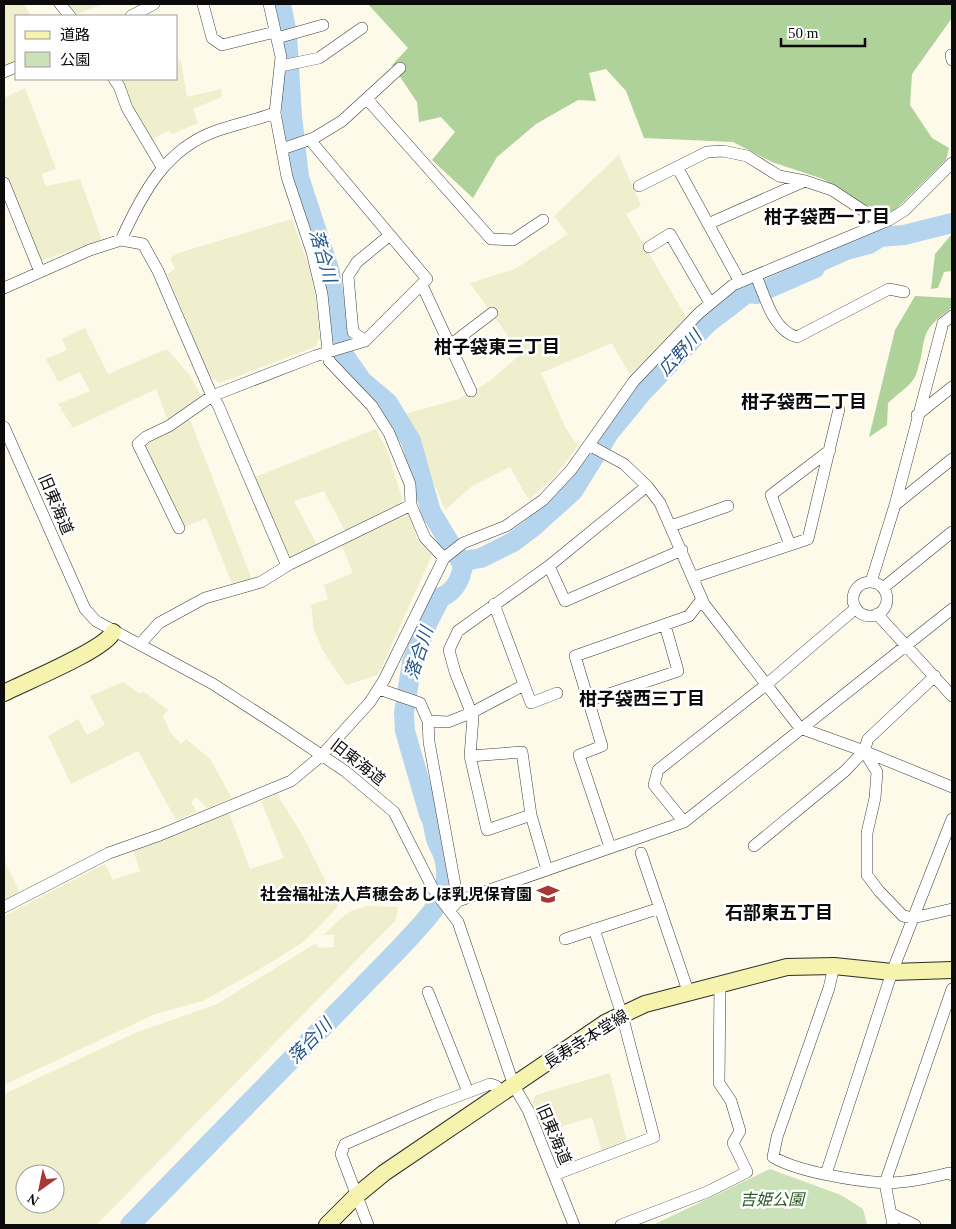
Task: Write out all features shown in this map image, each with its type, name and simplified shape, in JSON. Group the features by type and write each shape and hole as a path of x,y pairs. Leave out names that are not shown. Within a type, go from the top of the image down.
{"main road":[{"path":"4,693 91,651 111,638 113,632"},
{"name":"長寿寺本堂線","path":"327,1225 356,1196 384,1173 605,1023 645,1004 688,991 787,968 834,966 892,972 952,970"}],"street":[{"path":"60,4 69,15"},
{"path":"133,15 154,4"},
{"path":"203,4 212,38 222,45 282,35 323,25"},
{"path":"269,4 282,35 281,57 287,64"},
{"path":"287,64 319,58 362,28"},
{"path":"287,64 275,113 287,177 314,260 322,294 329,361 372,406 389,433 410,484 411,505 425,538 444,558"},
{"path":"282,149 310,140 342,122 400,68"},
{"path":"115,80 119,86 126,108 162,167"},
{"path":"367,99 491,240 513,240 543,220"},
{"path":"121,240 142,196 162,167 187,145 214,131 275,113"},
{"path":"179,528 138,444 146,436 169,426 212,396 315,356 365,341 427,279 310,140"},
{"path":"639,186 707,152 724,151 747,156 779,176 805,181 832,190 882,223"},
{"path":"4,907 109,853 160,835 291,781 321,756 370,702 379,689 444,558 463,543 506,526 543,500 572,470 634,381 698,312 740,282 882,223 905,210 952,162"},
{"path":"677,167 740,282"},
{"path":"708,224 805,181"},
{"path":"4,183 40,272"},
{"path":"650,247 670,234 710,303"},
{"path":"365,341 353,332 348,276 357,262 390,235"},
{"path":"4,288 90,250 121,240 143,244 158,271 212,396 218,405 287,566"},
{"path":"756,276 774,319 788,335 797,337 889,289 904,292"},
{"path":"422,285 471,391"},
{"path":"450,344 492,313"},
{"path":"871,582 895,505 943,323 952,316"},
{"path":"918,415 952,387"},
{"path":"694,577 808,538 830,450 838,408"},
{"name":"旧東海道","path":"4,427 85,609 96,621 113,632 141,643 213,684 345,770 394,812 434,889 448,907 467,946 508,1090 528,1110 574,1225"},
{"path":"589,445 624,464 647,486 660,503 702,599 800,728 864,751 952,787"},
{"path":"790,545 771,495 830,450"},
{"path":"895,505 952,459"},
{"path":"531,815 487,830 470,756 473,717 455,672 449,650 458,632 494,604 549,566 647,486"},
{"path":"141,643 159,624 205,598 262,582 287,566 411,505"},
{"path":"671,526 728,506"},
{"path":"883,588 952,532"},
{"path":"549,566 565,601 682,550"},
{"path":"871,582 883,588 887,603 876,614 865,615 856,608 854,592 861,584 871,582"},
{"path":"610,847 579,755 602,746 575,656 689,616 702,599"},
{"path":"494,604 530,704 558,693"},
{"path":"684,822 654,785 658,770 767,684 856,608"},
{"path":"448,907 458,901 684,822 952,608"},
{"path":"876,614 952,696"},
{"path":"588,701 678,671 665,625"},
{"path":"754,846 845,771 864,751 868,740 934,676"},
{"path":"428,721 448,722 471,713 524,685"},
{"path":"379,689 420,702 428,721 429,742 458,901"},
{"path":"864,751 877,772 875,798 867,834 867,875 879,891 904,916 913,918 952,909"},
{"path":"470,756 522,752 531,815 547,870"},
{"path":"826,1174 892,972 913,918 947,845 952,818"},
{"path":"641,853 688,991"},
{"path":"565,939 660,908"},
{"path":"554,1175 654,1137 622,1015 594,930"},
{"path":"834,966 829,988 777,1137 774,1157 784,1163 826,1174 885,1183 951,1171"},
{"path":"621,1225 707,1192 747,1172 733,1143 740,1130 731,1100 719,1083 720,983"},
{"path":"914,1225 893,1220 885,1183 952,989"},
{"path":"428,992 468,1092"},
{"path":"368,1225 341,1154 345,1144 490,1084 508,1090"}],"green space":[{"path":"4,4 24,4 30,15 15,15 15,62 4,67"},
{"path":"66,4 103,4 75,15"},
{"path":"368,4 952,4 952,18 912,74 910,105 932,138 949,148 946,160 894,211 875,213 823,179 772,162 733,142 644,138 626,91 606,69 589,73 596,101 578,100 536,124 497,157 473,198 432,160 455,132 441,117 419,122 417,102 392,65 408,48"},
{"path":"178,57 181,62 187,97 221,89 222,97 193,109 198,123 172,134 168,131 152,139 131,107 120,80 178,80"},
{"path":"25,88 56,169 41,174 46,186 80,179 102,240 40,261 10,183 4,174 4,98"},
{"path":"619,155 641,206 626,214 686,317 630,375 612,343 541,373 566,429 578,446 555,476 529,500 510,467 471,487 445,510 405,414 459,399 490,381 521,354 470,283 515,269 568,234 554,216"},
{"path":"292,219 309,267 316,300 320,338 315,347 220,383 210,377 167,274 175,269 170,258 178,253"},
{"path":"952,234 952,271 944,272 938,288 931,289 935,254"},
{"path":"915,296 952,298 952,308 940,317 928,331 914,379 888,403 887,425 869,437 895,330"},
{"path":"85,328 108,374 167,349 190,375 201,396 168,421 156,389 73,428 58,404 90,391 80,372 58,382 46,359 67,350 62,339"},
{"path":"189,417 252,580 232,584 206,518 185,527 144,445"},
{"path":"376,429 387,450 402,498 399,505 346,533 324,491 294,501 317,545 289,559 255,477"},
{"path":"404,513 410,515 418,541 432,555 378,675 346,685 323,651 314,630 311,605 328,599 324,585 353,573 341,544"},
{"path":"123,682 140,694 143,691 168,710 163,716 170,732 181,744 186,739 210,759 232,798 207,808 196,797 191,802 197,812 176,820 138,751 71,784 48,736 78,719 87,735 105,725 90,696"},
{"path":"277,794 304,838 338,906 321,925 303,942 272,962 203,1001 155,1014 4,1085 4,916 105,864 113,880 140,871 133,850 229,813 250,869 284,858 261,801"},
{"path":"4,860 20,893 4,900"},
{"path":"367,906 398,907 396,920 96,1225 4,1225 4,1094 135,1033 217,1004 315,944 319,948 334,947 334,935 324,935 351,911"},
{"path":"610,1073 627,1142 602,1152 592,1117 544,1132 532,1102 536,1095"},
{"name":"吉姫公園","path":"770,1169 841,1195 863,1209 867,1225 653,1225"}],"waterway":[{"name":"落合川","path":"130,1225 420,926 438,902 444,889 446,875 445,860 436,840 405,731 404,713 412,662 428,622 441,597 454,588 461,575 463,565 431,512 411,441 388,403 362,381 342,352 330,272 299,177 292,116 287,34 281,4"},
{"name":"広野川","path":"463,565 469,560 481,558 513,542 533,527 573,491 609,433 641,394 708,323 747,293 756,294 815,268 817,263 846,250 869,244 880,237 904,235 952,223"}],"place":[{"name":"社会福祉法人芦穂会あしほ乳児保育園","path":"548,894"}],"district":[{"name":"柑子袋西一丁目","path":"827,217"},
{"name":"柑子袋東三丁目","path":"497,347"},
{"name":"柑子袋西二丁目","path":"804,402"},
{"name":"柑子袋西三丁目","path":"642,699"},
{"name":"石部東五丁目","path":"779,913"}]}
